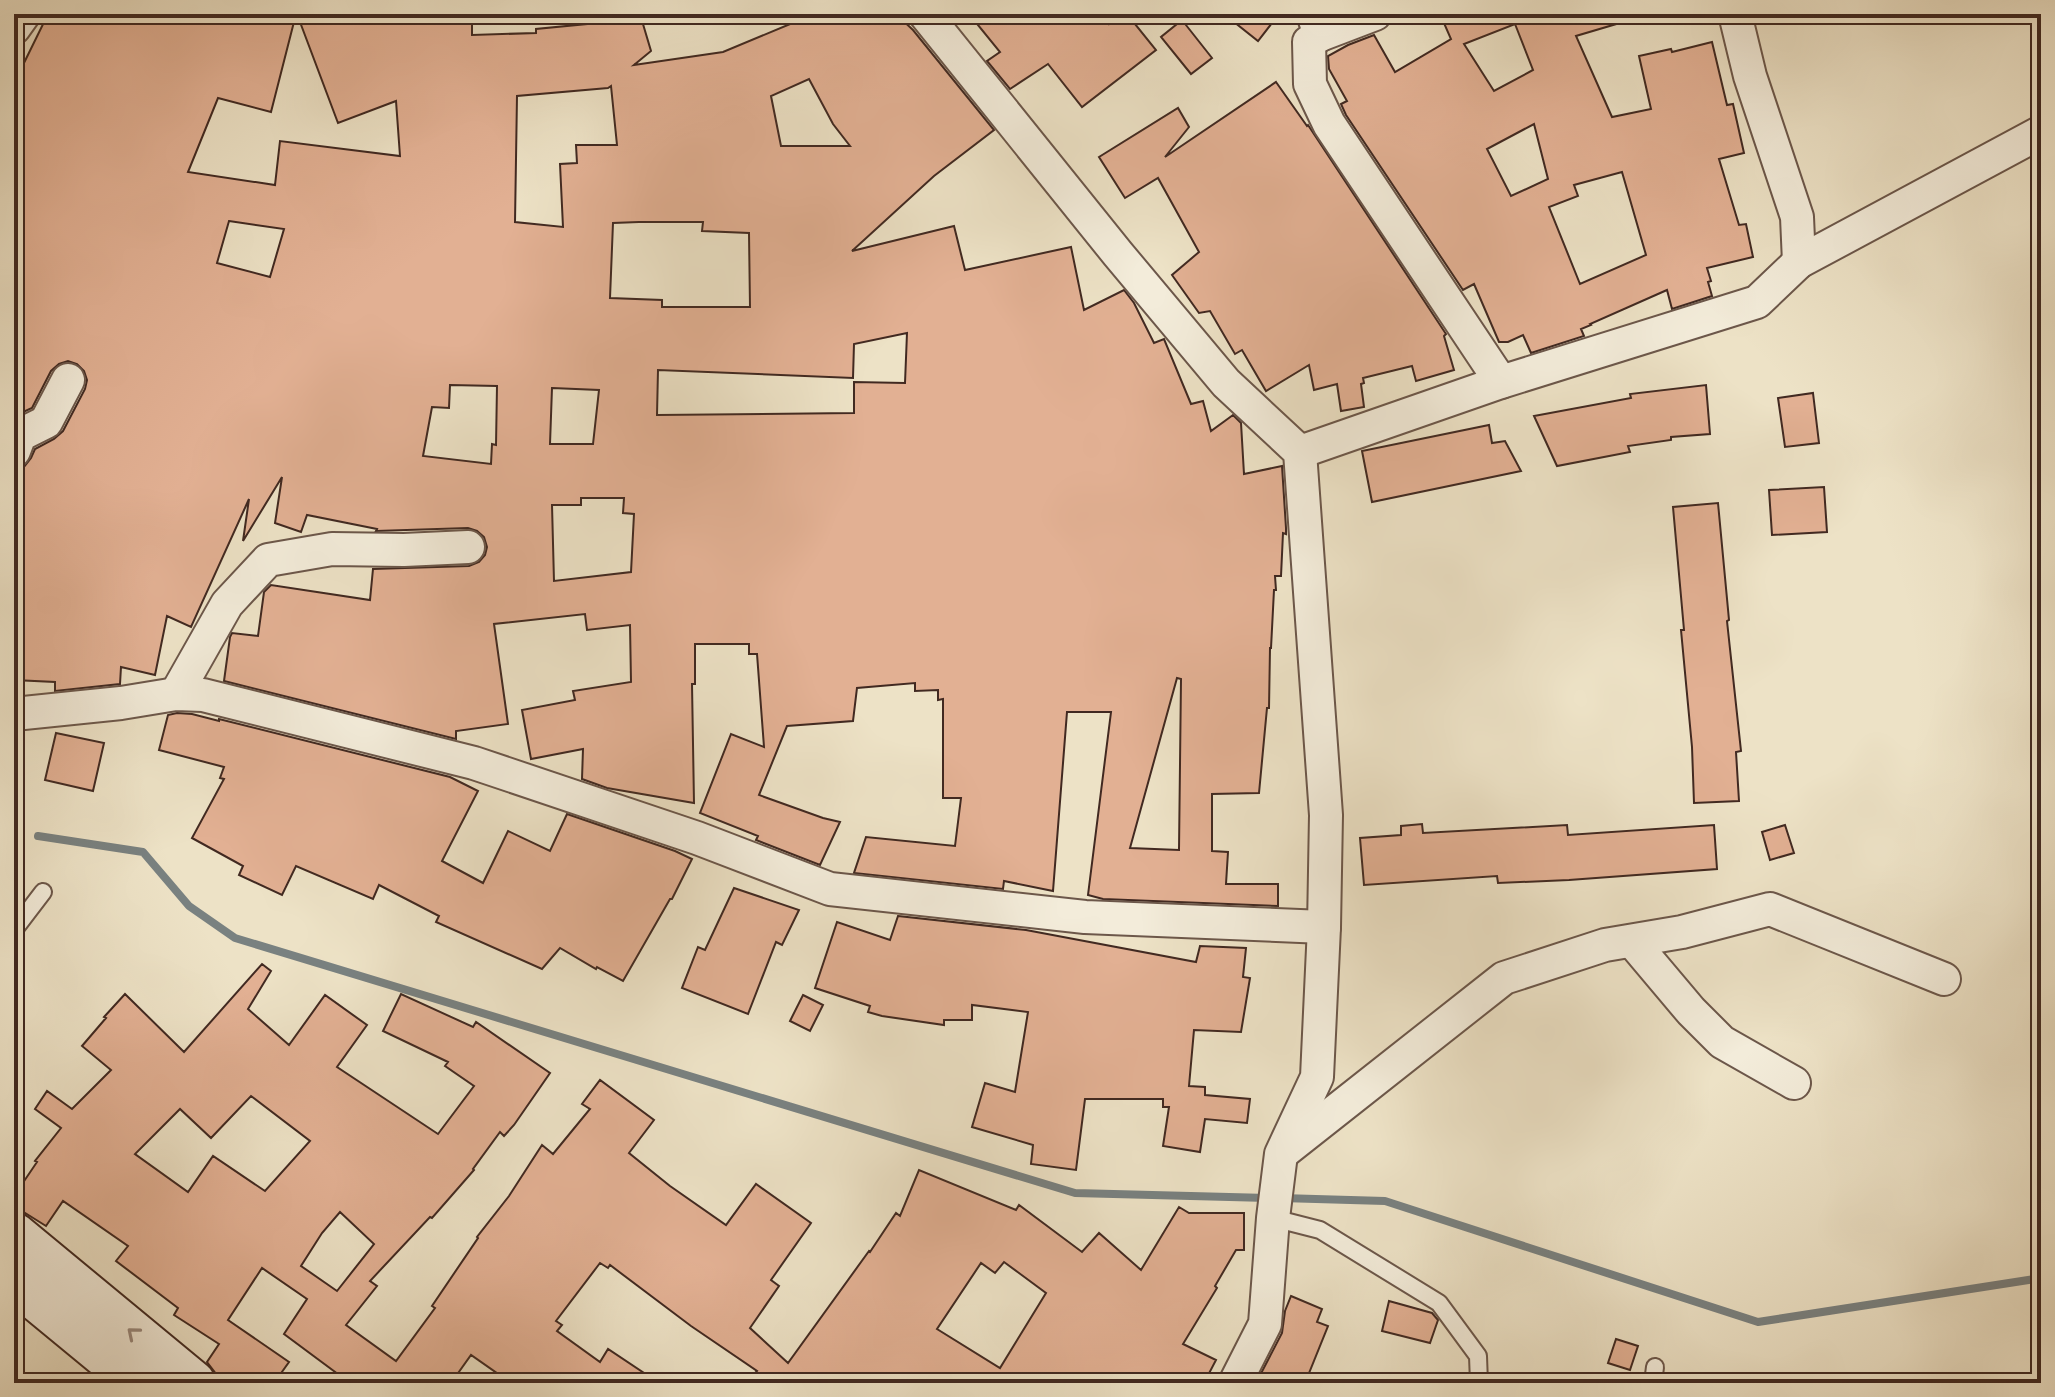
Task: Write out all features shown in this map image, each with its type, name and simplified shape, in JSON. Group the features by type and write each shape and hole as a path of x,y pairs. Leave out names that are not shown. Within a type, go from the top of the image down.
{"main road":[{"path":"20,1263 139,1383"},
{"path":"20,1263 193,1383"}],"street":[{"path":"14,28 24,14"},
{"path":"925,14 1226,383 1300,452 1326,815 1317,1077 1279,1169 1265,1324 1235,1383"},
{"path":"1375,14 1317,25 1309,42 1310,84 1329,124 1501,382"},
{"path":"1735,14 1750,76 1797,217 1799,262"},
{"path":"1300,452 1501,382 1757,302 1799,262 2041,132"},
{"path":"14,451 20,435 46,422 68,380"},
{"path":"176,694 227,604 268,560 332,549 468,547"},
{"path":"14,714 176,694 203,695 474,763 697,838 830,889 1085,917 1324,927"},
{"path":"1279,1169 1504,978 1605,945 1682,932 1770,909 1944,979"},
{"path":"1632,941 1691,1011 1722,1042 1794,1083"}],"lane":[{"path":"14,930 43,892"},
{"path":"1273,1218 1320,1230 1439,1303 1478,1356 1479,1383"}],"building":[{"path":"48,14 296,14 271,112 218,98 188,172 275,185 280,141 400,156 396,101 338,123 297,14 472,14 472,35 536,33 536,29 597,23 595,14 640,14 651,51 634,65 723,52 795,22 789,14 896,14 913,30 994,130 934,176 852,251 954,226 965,270 1071,247 1084,310 1124,290 1154,343 1164,339 1191,404 1203,401 1211,431 1233,415 1241,423 1244,474 1282,466 1286,534 1283,533 1281,576 1275,576 1269,708 1259,793 1212,794 1212,851 1228,852 1226,884 1278,884 1278,906 1103,899 1088,895 1111,712 1067,712 1053,891 1004,881 1003,889 854,873 866,837 955,846 961,798 943,798 943,699 938,700 938,690 915,691 915,683 857,688 853,721 787,726 759,795 840,822 820,865 756,840 758,836 700,813 731,734 764,747 757,654 749,654 749,644 695,644 695,684 692,684 694,803 607,788 582,779 583,749 531,759 522,710 575,700 573,691 631,682 630,625 587,630 585,614 494,624 508,724 456,731 456,739 224,681 230,637 232,633 258,636 264,592 271,585 370,600 373,569 469,566 485,555 487,547 484,537 468,528 376,531 307,515 301,532 275,523 282,477 243,541 249,499 191,627 167,616 155,675 121,667 120,684 55,691 55,682 14,680 14,503 24,467 35,449 63,431 87,380 77,364 68,361 59,364 51,371 32,408 21,413 14,412 14,65 21,69","holes":["809,79 833,124 850,146 781,146 771,96","611,86 617,145 576,145 577,163 560,164 563,227 515,222 517,96","229,221 284,229 270,277 217,263","703,222 702,231 749,233 750,307 662,307 662,300 610,298 613,223","907,333 905,383 854,382 854,413 657,415 658,370 853,378 854,344","450,385 497,386 496,445 492,444 491,464 423,456 432,407 449,408","552,388 599,390 593,444 550,444","581,498 624,498 623,513 634,514 631,572 554,581 552,505 581,505","1177,678 1181,679 1179,850 1130,848"]},
{"path":"969,14 1102,14 1109,24 1127,14 1156,50 1082,107 1048,64 1010,89 987,61 1000,52"},
{"path":"1224,14 1279,14 1258,41"},
{"path":"1440,14 1629,14 1630,20 1576,36 1612,117 1651,109 1639,56 1712,42 1727,105 1733,104 1744,153 1719,159 1739,225 1746,224 1753,257 1707,268 1712,296 1672,309 1667,290 1590,324 1581,329 1584,336 1531,353 1523,335 1508,342 1499,342 1474,284 1463,290 1346,115 1341,104 1347,101 1329,69 1328,56 1374,35 1395,72 1451,39","holes":["1515,24 1533,70 1494,91 1464,44","1534,124 1548,179 1511,196 1487,149","1622,172 1646,255 1580,284 1549,207 1578,196 1574,185"]},
{"path":"1182,20 1212,58 1191,74 1161,37"},
{"path":"1276,82 1308,125 1446,334 1454,370 1416,381 1412,366 1363,378 1364,407 1341,411 1337,384 1314,390 1309,365 1266,391 1242,350 1235,354 1210,311 1199,313 1172,275 1199,252 1158,178 1125,198 1099,157 1178,108 1189,127 1165,157"},
{"path":"1706,385 1710,434 1671,437 1671,440 1628,446 1630,452 1557,466 1534,416 1631,398 1630,394"},
{"path":"1813,393 1819,443 1785,447 1778,398"},
{"path":"1489,425 1492,443 1505,441 1521,471 1372,502 1362,451"},
{"path":"1824,487 1827,532 1772,535 1769,490"},
{"path":"1718,503 1741,751 1736,752 1739,801 1694,803 1673,507"},
{"path":"177,713 219,719 450,777 478,791 442,861 483,883 508,831 550,851 567,814 692,859 623,981 560,948 542,969 436,922 439,916 379,885 373,899 296,866 282,895 239,875 243,866 192,838 224,779 220,778 224,767 159,750 168,715"},
{"path":"56,733 104,743 93,791 45,780"},
{"path":"1422,824 1423,833 1567,825 1568,835 1714,825 1717,869 1569,880 1498,883 1497,876 1364,885 1360,838 1401,835 1401,826"},
{"path":"1785,825 1794,853 1770,860 1762,832"},
{"path":"734,888 799,910 782,945 776,942 748,1014 682,988 698,947 705,950"},
{"path":"898,916 1026,930 1196,962 1200,946 1246,948 1243,977 1250,978 1241,1032 1194,1030 1189,1086 1205,1087 1205,1095 1250,1099 1247,1123 1205,1119 1200,1152 1163,1146 1169,1107 1163,1107 1163,1099 1085,1099 1076,1170 1031,1164 1033,1145 972,1127 985,1083 1015,1092 1028,1012 972,1005 972,1020 944,1020 944,1025 868,1012 870,1006 815,988 837,922 890,940"},
{"path":"262,964 271,971 248,1009 289,1045 325,995 367,1025 337,1067 438,1134 474,1086 445,1066 448,1062 383,1031 401,994 473,1027 476,1022 550,1073 514,1125 504,1136 500,1132 474,1170 370,1281 377,1286 346,1325 396,1361 435,1308 432,1306 477,1237 509,1196 542,1145 553,1154 590,1109 582,1104 600,1080 654,1120 629,1153 726,1225 756,1184 811,1223 771,1280 779,1286 750,1328 788,1363 896,1213 900,1216 919,1170 1016,1210 1019,1205 1082,1252 1099,1233 1141,1270 1179,1207 1189,1213 1244,1213 1244,1250 1236,1250 1183,1344 1216,1360 1204,1383 746,1383 757,1371 610,1265 608,1268 600,1263 556,1321 562,1325 557,1331 600,1362 608,1349 659,1383 511,1383 471,1355 451,1383 350,1383 284,1334 307,1299 262,1268 228,1320 289,1362 274,1383 217,1383 216,1374 207,1362 219,1344 174,1315 178,1308 116,1261 128,1246 63,1201 46,1226 14,1206 14,1196 35,1161 61,1128 35,1109 47,1091 72,1109 111,1070 82,1046 125,994 184,1052","holes":["251,1096 310,1141 265,1191 213,1156 188,1192 135,1154 180,1109 211,1138","340,1212 374,1244 337,1291 301,1266","1004,1262 1046,1293 1000,1368 937,1329 981,1263 995,1273"]},
{"path":"803,995 823,1005 810,1031 790,1021"},
{"path":"1291,1296 1322,1309 1317,1322 1328,1326 1305,1383 1256,1383 1282,1333"},
{"path":"1389,1301 1432,1313 1438,1320 1430,1343 1382,1331"},
{"path":"1616,1339 1638,1346 1630,1370 1608,1363"}],"waterway":[{"path":"38,836 143,852 189,906 235,938 1075,1193 1268,1198"},
{"path":"1281,1198 1385,1201 1758,1322 2041,1278"}]}
